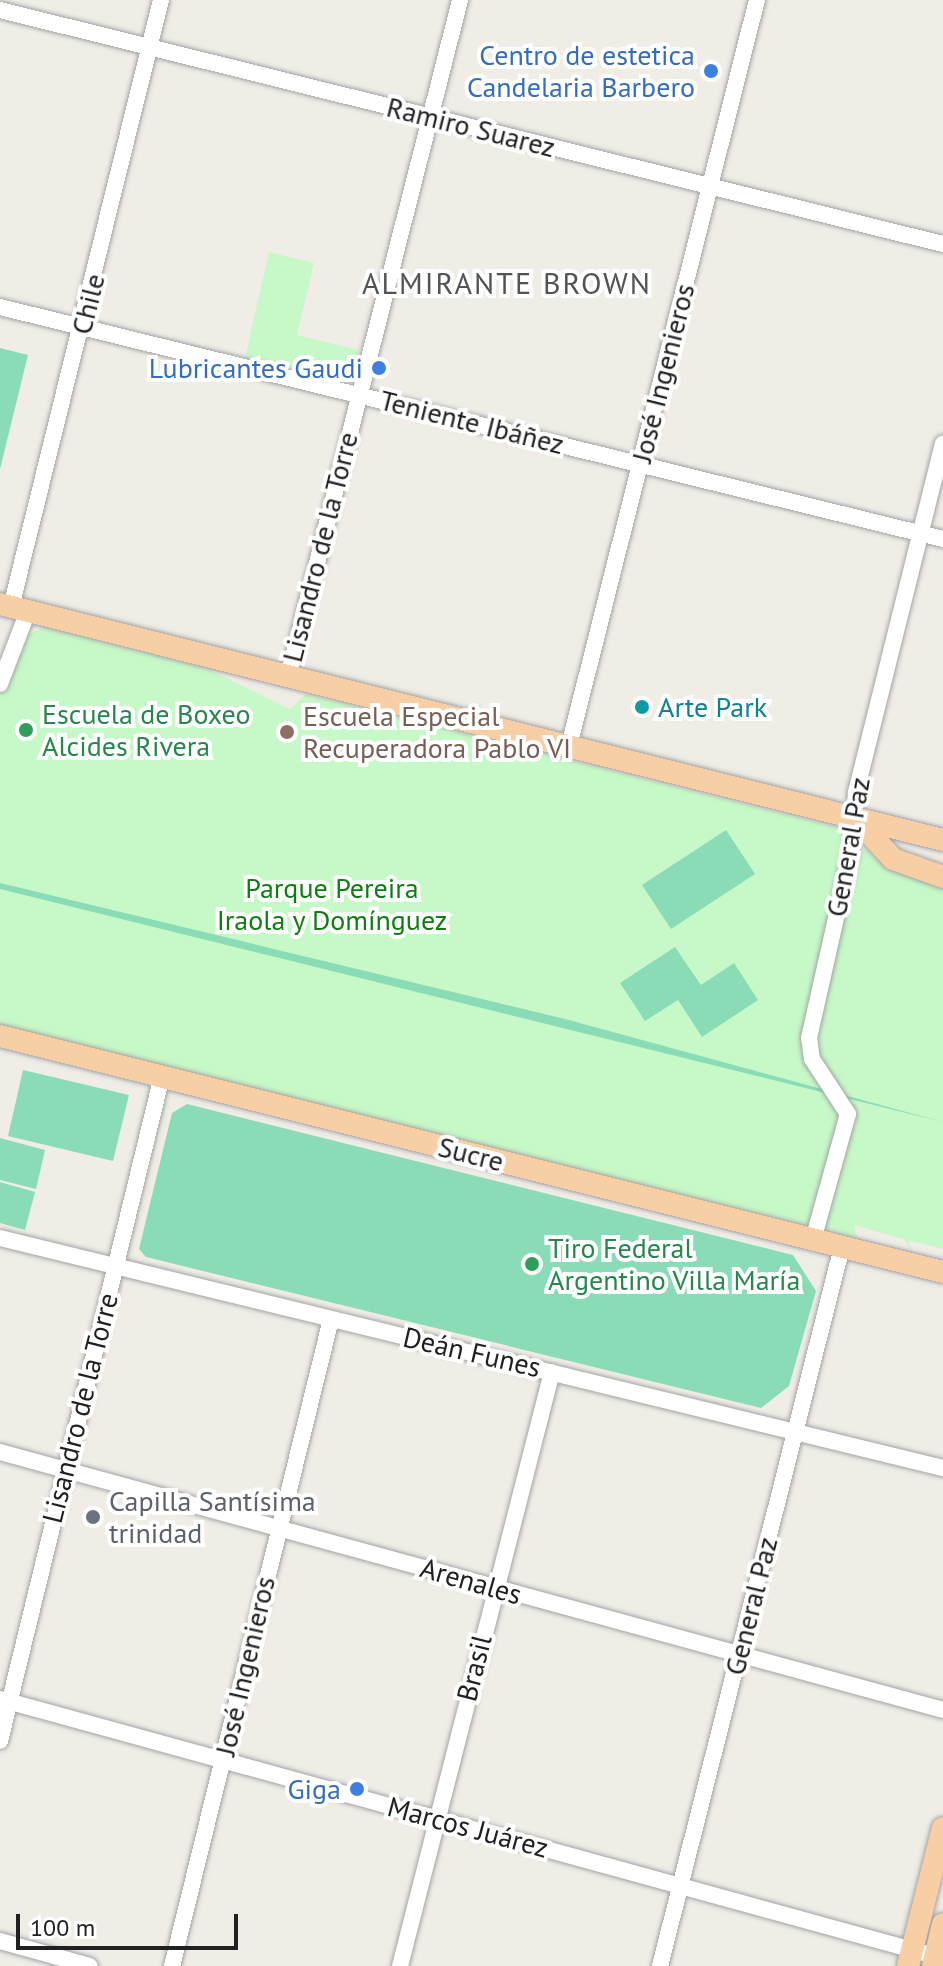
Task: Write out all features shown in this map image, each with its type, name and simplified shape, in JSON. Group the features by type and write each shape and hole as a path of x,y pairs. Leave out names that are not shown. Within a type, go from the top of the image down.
{"main road":[{"path":"13,608 943,840"},
{"path":"854,817 893,859 943,877"},
{"name":"Sucre","path":"0,1036 943,1272"},
{"path":"910,1958 943,1828"},
{"path":"934,1961 943,1924"}],"street":[{"name":"Chile","path":"0,684 13,608 161,0"},
{"name":"Lisandro de la Torre","path":"288,677 460,0"},
{"name":"José Ingenieros","path":"569,746 757,0"},
{"name":"Ramiro Suarez","path":"0,10 943,244"},
{"name":"Teniente Ibáñez","path":"0,307 943,539"},
{"name":"General Paz","path":"813,1240 848,1114 812,1059 809,1038 854,817 943,444"},
{"name":"Lisandro de la Torre","path":"0,1741 5,1700 66,1470 162,1076"},
{"name":"Deán Funes","path":"0,1238 943,1468"},
{"name":"General Paz","path":"660,1966 842,1247"},
{"name":"José Ingenieros","path":"172,1966 331,1319"},
{"name":"Brasil","path":"400,1966 494,1588 552,1372"},
{"name":"Arenales","path":"0,1452 943,1710"},
{"name":"Marcos Juárez","path":"5,1700 680,1886 910,1958 934,1961"},
{"path":"0,1941 90,1966"}],"green space":[{"path":"269,252 314,263 297,335 359,350 353,379 245,358"},
{"path":"0,348 28,355 0,469"},
{"name":"Parque Pereira Iraola y Domínguez","path":"45,627 206,668 290,709 306,694 837,827 846,840 801,1041 804,1057 842,1109 809,1226 0,1027 0,693 26,635"},
{"path":"726,830 755,874 671,929 642,885"},
{"path":"866,849 884,866 943,885 943,1249 908,1240 912,1251 904,1239 854,1225 857,1238 822,1229 853,1111 814,1049 857,853"},
{"path":"0,883 565,1019 943,1122 0,889"},
{"path":"675,947 701,985 734,963 758,1000 702,1037 678,1000 645,1021 620,983"},
{"path":"23,1070 129,1095 113,1161 8,1136"},
{"name":"Tiro Federal Argentino Villa María","path":"187,1104 793,1255 816,1291 789,1386 761,1408 146,1257 139,1249 172,1113"},
{"path":"0,1138 45,1150 36,1189 0,1180"},
{"path":"0,1182 35,1192 25,1230 0,1223"}],"place":[{"name":"Centro de estetica Candelaria Barbero","path":"711,71"},
{"name":"Lubricantes Gaudi","path":"379,368"},
{"name":"Arte Park","path":"642,707"},
{"name":"Escuela de Boxeo Alcides Rivera","path":"26,730"},
{"name":"Escuela Especial Recuperadora Pablo VI","path":"287,732"},
{"name":"Tiro Federal Argentino Villa María","path":"532,1264"},
{"name":"Capilla Santísima trinidad","path":"93,1517"},
{"name":"Giga","path":"357,1789"}],"district":[{"name":"ALMIRANTE BROWN","path":"507,283"}]}
